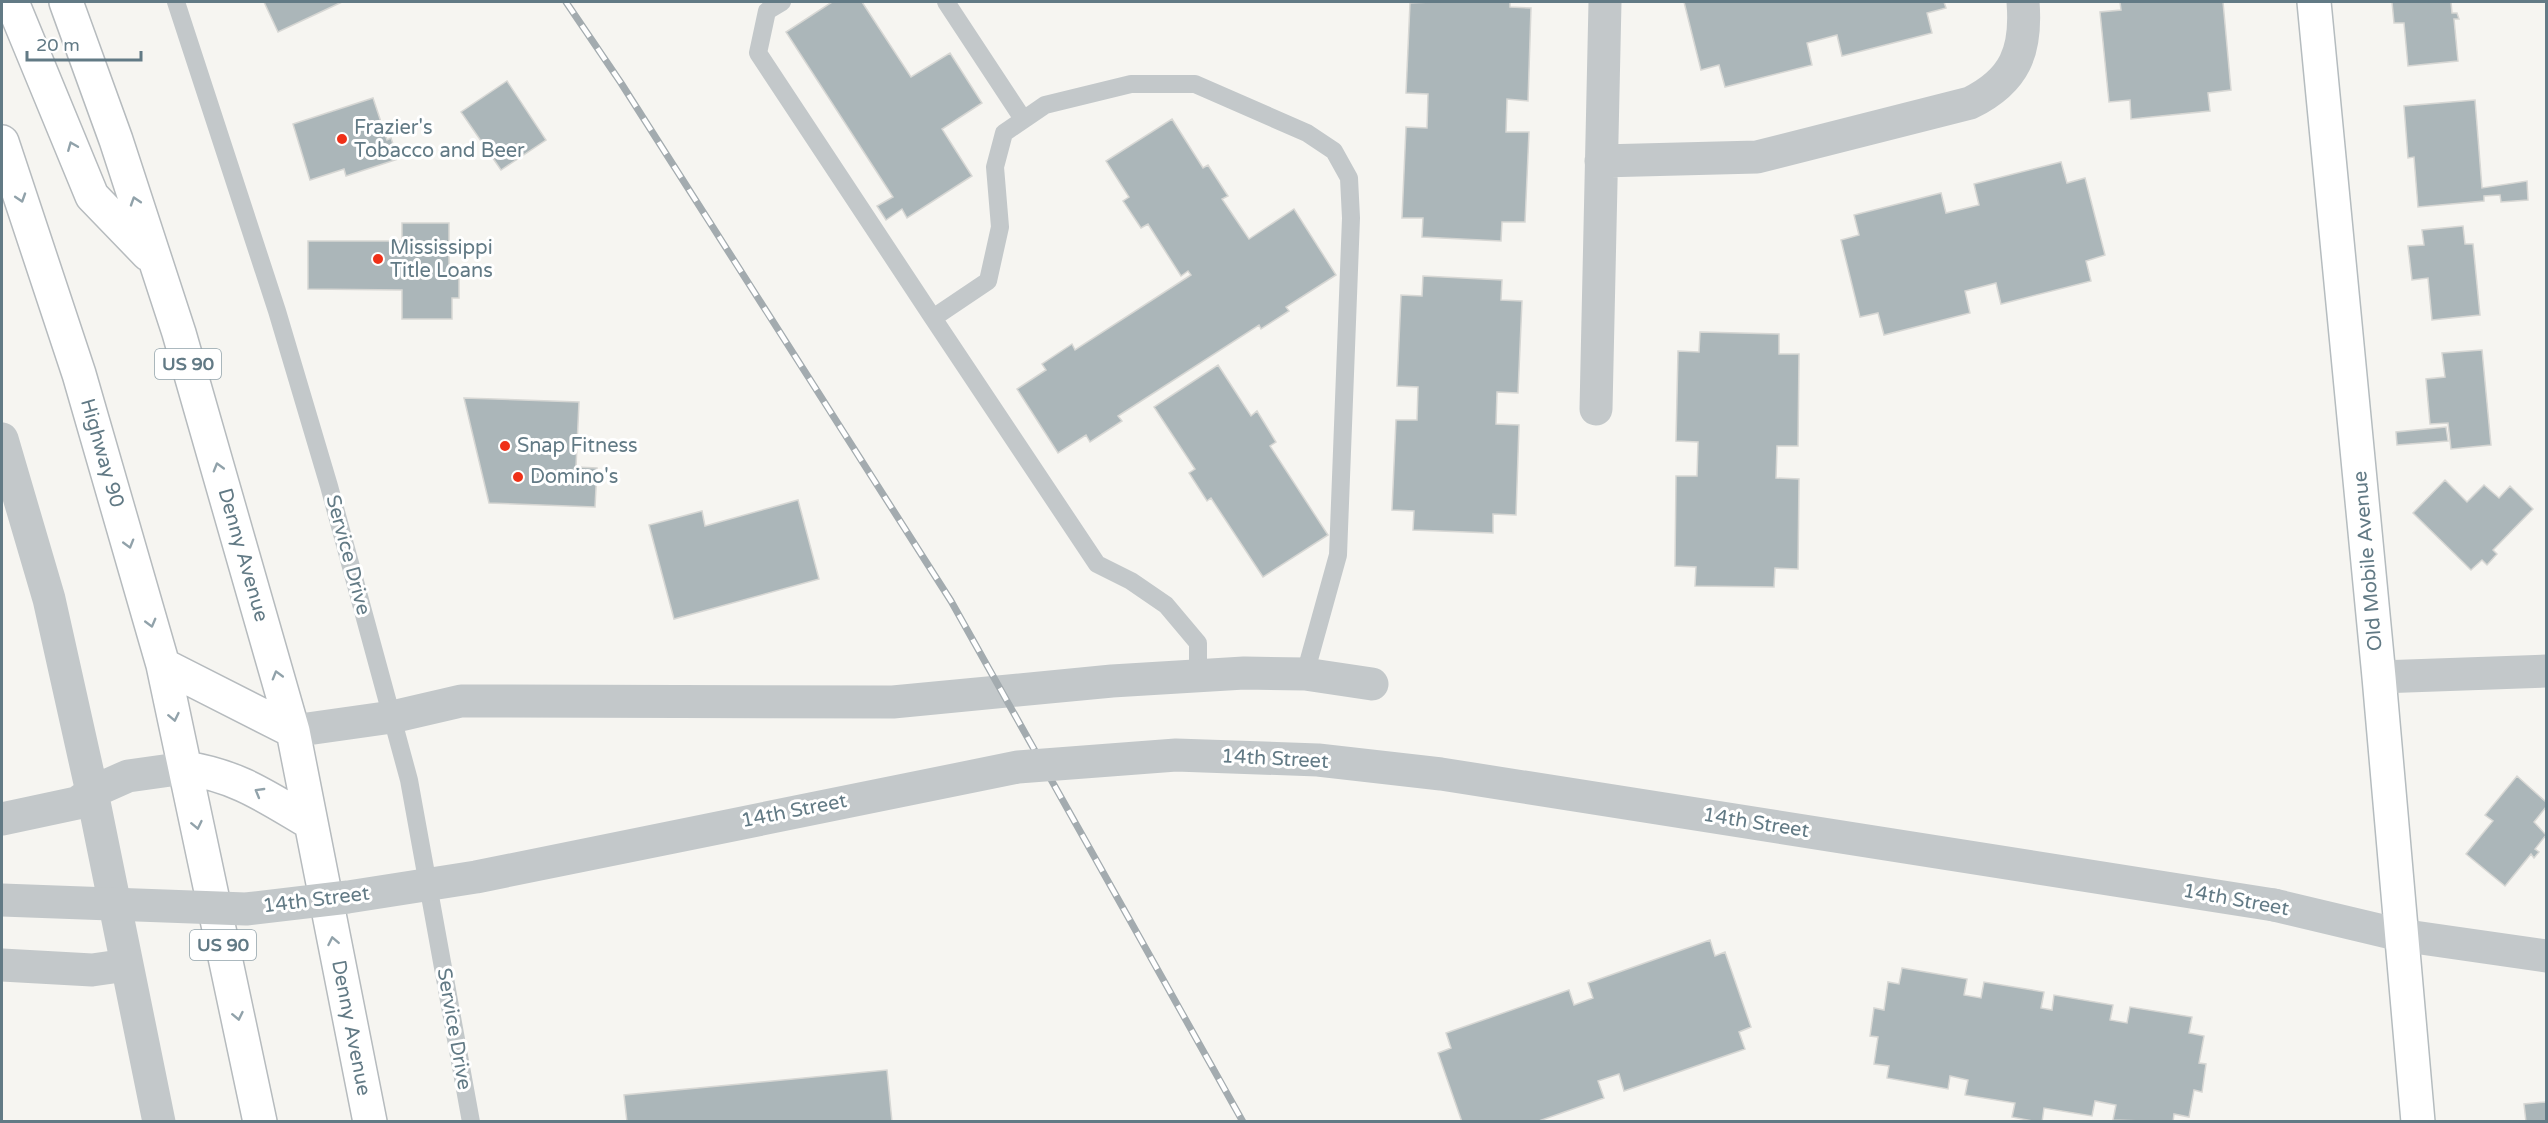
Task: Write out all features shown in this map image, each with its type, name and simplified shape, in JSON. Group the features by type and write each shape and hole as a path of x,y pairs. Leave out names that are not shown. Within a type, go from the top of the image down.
{"main road":[{"path":"12,2 92,196 154,260"},
{"name":"Denny Avenue","path":"66,2 116,140 186,356 293,732 370,1122"},
{"name":"Old Mobile Avenue","path":"2314,2 2379,677 2418,1122"},
{"name":"Highway 90","path":"2,142 79,374 163,665 185,768"},
{"path":"163,665 293,732"},
{"path":"185,768 217,773 249,786 309,822"},
{"name":"US 90","path":"185,768 260,1122"}],"street":[{"path":"1596,409 1605,2"},
{"path":"1601,161 1756,157 1970,103 1993,92 2015,67 2025,23 2023,2"},
{"path":"2,439 49,599 92,792 159,1122"},
{"path":"2379,677 2547,671"},
{"path":"293,732 392,717 461,701 893,702 1198,675 1305,674 1372,684"},
{"name":"14th Street","path":"2,900 246,909 348,897 476,877 1018,767 1176,755 1318,760 1441,774 2274,905 2400,935 2547,956"},
{"path":"2,819 77,803 92,792 128,776 185,768"},
{"path":"2,965 92,970 127,965"}],"lane":[{"name":"Service Drive","path":"176,2 281,322 329,486 409,780 471,1122"},
{"path":"782,2 767,11 758,53 1097,564 1131,581 1166,605 1198,643 1198,675"},
{"path":"946,2 1023,119"},
{"path":"933,318 988,281 1000,227 995,167 1004,133 1045,105 1131,84 1195,84 1307,133 1334,151 1349,177 1351,230 1338,555 1305,674"}],"building":[{"path":"264,2 342,2 278,32"},
{"path":"832,2 862,2 911,77 950,53 982,103 942,129 972,176 907,218 902,209 886,220 877,206 893,197 786,32"},
{"path":"1510,2 1510,7 1531,8 1528,101 1507,99 1506,132 1529,132 1525,222 1502,222 1501,241 1422,237 1423,218 1402,218 1406,127 1427,128 1428,94 1406,93 1410,3"},
{"path":"1684,2 1944,2 1946,8 1927,13 1932,33 1842,56 1837,35 1807,43 1812,65 1725,87 1719,65 1701,70"},
{"path":"2120,2 2223,2 2231,90 2208,93 2210,111 2131,119 2130,100 2109,102 2100,12 2121,10"},
{"path":"2392,2 2451,2 2452,13 2457,13 2459,19 2454,19 2458,61 2408,66 2404,23 2394,23"},
{"path":"507,81 546,140 501,170 461,112"},
{"name":"Frazier's Tobacco and Beer","path":"373,98 387,140 391,138 398,159 346,176 344,169 310,180 293,124"},
{"path":"2475,100 2482,188 2527,181 2528,200 2501,202 2500,195 2484,196 2484,201 2418,207 2414,157 2408,158 2404,106"},
{"path":"1172,119 1203,168 1208,165 1228,196 1222,199 1249,239 1294,209 1336,275 1286,307 1289,311 1261,329 1259,325 1118,416 1122,421 1090,442 1086,435 1058,453 1017,389 1046,370 1042,364 1072,344 1075,350 1191,275 1188,271 1181,276 1148,224 1141,228 1123,201 1129,197 1106,161"},
{"path":"2061,162 2067,183 2085,178 2105,255 2086,261 2091,281 2001,304 1996,283 1965,291 1970,313 1884,335 1878,313 1860,317 1841,240 1859,235 1854,215 1941,193 1946,213 1979,205 1974,184"},
{"name":"Mississippi Title Loans","path":"402,223 449,223 449,277 459,277 459,298 452,298 452,319 402,319 402,290 308,289 308,241 402,241"},
{"path":"2463,226 2465,244 2473,244 2480,315 2432,320 2428,278 2412,280 2408,246 2424,245 2422,230"},
{"path":"1423,276 1502,280 1501,300 1522,301 1518,393 1497,392 1496,424 1519,425 1516,515 1493,514 1493,533 1413,530 1414,511 1392,510 1396,420 1417,420 1418,387 1397,386 1401,295 1422,296"},
{"path":"1700,332 1779,334 1779,354 1799,354 1798,446 1777,446 1776,478 1799,479 1798,569 1775,568 1774,587 1695,586 1696,567 1675,566 1676,476 1697,476 1698,442 1676,441 1678,351 1699,352"},
{"path":"2482,350 2491,445 2451,449 2448,423 2430,424 2426,379 2445,377 2442,353"},
{"path":"1218,365 1251,416 1257,411 1276,442 1270,446 1328,535 1263,577 1211,498 1207,501 1189,473 1195,469 1154,407"},
{"path":"464,398 579,402 576,467 597,468 595,507 489,503"},
{"path":"2446,427 2448,441 2397,445 2396,432"},
{"path":"2445,480 2467,502 2484,485 2499,498 2510,486 2533,509 2493,550 2497,554 2487,565 2482,560 2471,570 2413,513"},
{"path":"798,500 819,579 674,619 649,525 702,511 705,526"},
{"path":"2517,776 2546,802 2546,807 2534,822 2546,835 2535,849 2539,852 2534,858 2531,854 2505,886 2466,854 2493,821 2485,815"},
{"path":"1710,940 1715,956 1725,952 1751,1027 1739,1032 1745,1049 1624,1091 1619,1074 1598,1081 1604,1098 1536,1122 1462,1122 1438,1053 1451,1048 1446,1033 1569,990 1574,1005 1593,998 1588,983"},
{"path":"1902,968 1967,979 1964,995 1981,998 1984,982 2044,992 2041,1008 2052,1010 2054,995 2113,1005 2110,1020 2127,1023 2130,1007 2192,1017 2189,1033 2204,1036 2199,1063 2206,1064 2202,1092 2194,1090 2189,1117 2174,1114 2173,1122 2113,1120 2116,1105 2095,1101 2092,1116 2044,1108 2042,1122 2038,1122 2012,1117 2015,1103 1965,1095 1968,1080 1950,1076 1948,1089 1887,1078 1889,1066 1874,1064 1878,1037 1870,1036 1874,1008 1884,1010 1888,982 1899,984"},
{"path":"887,1070 892,1122 627,1122 624,1095"},
{"path":"2546,1102 2546,1122 2526,1122 2524,1104"}],"railway":[{"path":"566,2 621,83 951,601 1243,1122"}],"place":[{"name":"Frazier's Tobacco and Beer","path":"342,139"},
{"name":"Mississippi Title Loans","path":"378,259"},
{"name":"Snap Fitness","path":"505,446"},
{"name":"Domino's","path":"518,477"}]}
